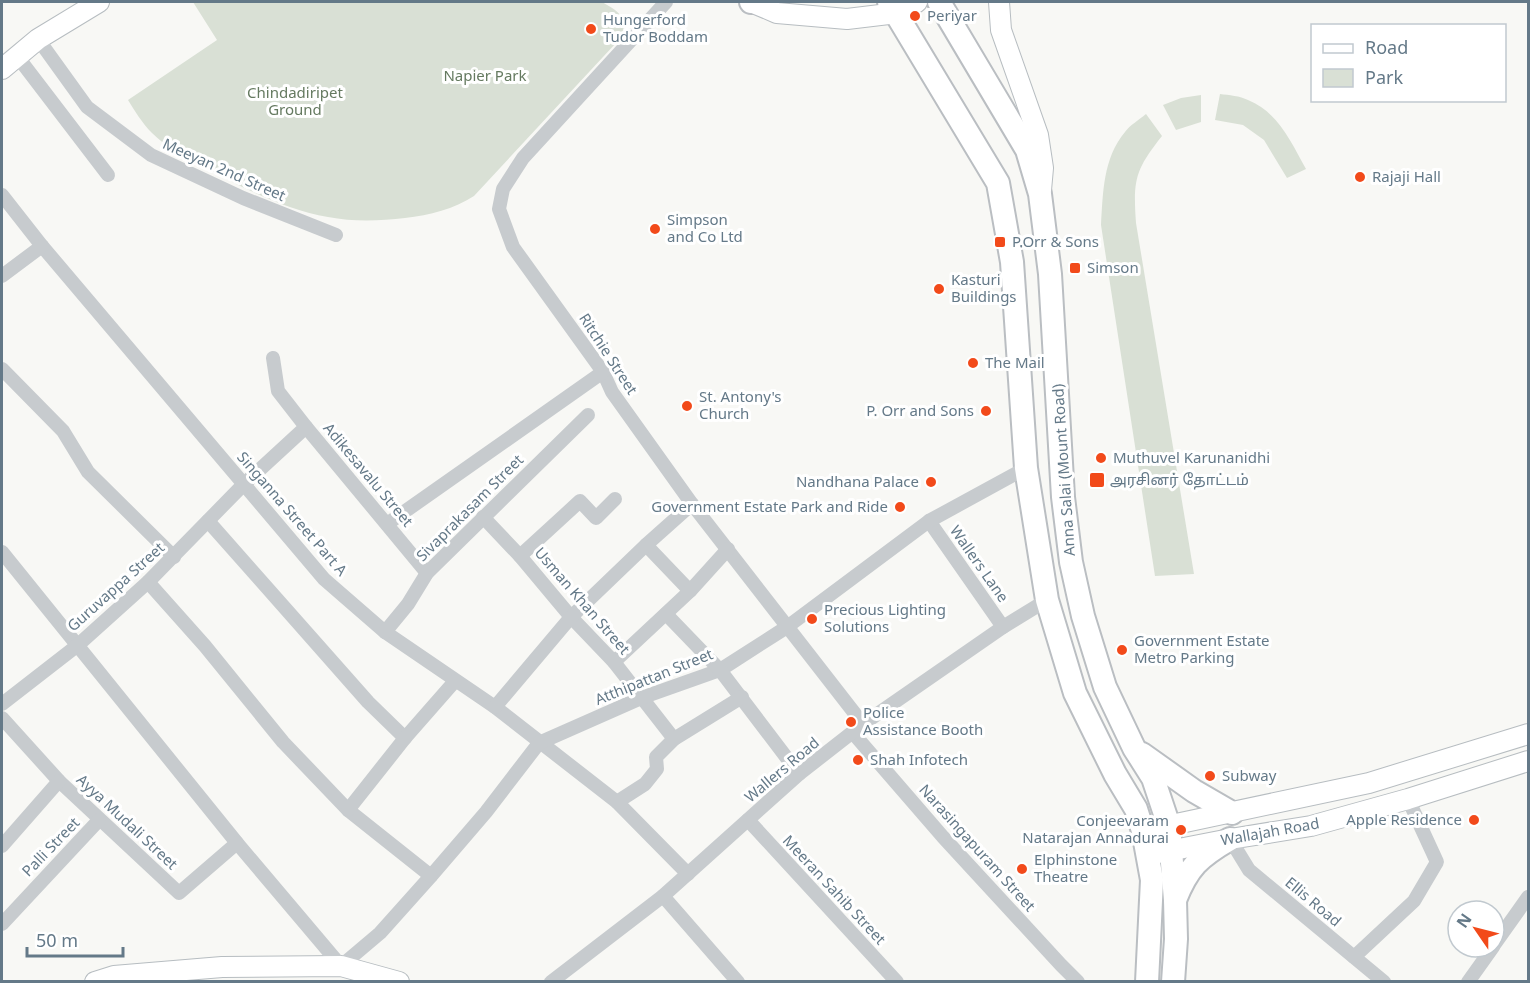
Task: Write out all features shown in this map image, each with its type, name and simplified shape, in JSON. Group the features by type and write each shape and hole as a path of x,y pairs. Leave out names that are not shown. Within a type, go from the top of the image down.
{"main road":[{"path":"2,69 38,39 97,2"},
{"path":"746,2 753,2 777,13 847,19 917,2"},
{"name":"Anna Salai (Mount Road)","path":"939,2 1027,150 1041,196 1050,274 1063,497 1071,562 1083,616 1105,687 1134,748 1153,778 1169,826 1175,900 1176,939 1173,981"},
{"path":"999,2 1001,30 1038,135 1043,168 1041,196"},
{"name":"Anna Salai (Mount Road)","path":"893,7 998,183 1012,261 1026,468 1047,600 1075,693 1115,774 1136,809 1143,831 1152,880 1144,976"},
{"name":"Wallajah Road","path":"1143,831 1368,783 1528,734"},
{"path":"1134,748 1194,791 1232,813"},
{"name":"Wallajah Road","path":"1148,855 1170,849 1311,826 1408,799 1528,761"},
{"path":"1175,900 1182,882 1202,855 1230,839"},
{"path":"95,981 114,976 222,967 341,966 399,981"}],"street":[{"name":"Ritchie Street","path":"666,2 523,158 503,189 499,209 513,247 603,372 612,392 692,504 787,627 858,729"},
{"name":"Meeyan 2nd Street","path":"38,39 87,107 151,155 243,198 336,235"},
{"path":"17,56 108,175"},
{"name":"Singanna Street Part A","path":"2,195 42,246 324,579 384,632 495,707 616,802 688,874"},
{"path":"2,276 42,246"},
{"name":"Adikesavalu Street","path":"273,358 278,391 427,573"},
{"path":"2,369 63,431 88,472 174,557"},
{"path":"387,524 603,372"},
{"name":"Sivaprakasam Street","path":"384,632 408,604 427,573 588,415"},
{"name":"Guruvappa Street","path":"2,704 78,645 148,582 243,485 306,427"},
{"name":"Atthipattan Street","path":"341,966 380,933 431,876 486,812 539,742 641,698 720,670 787,627 929,521 1026,468"},
{"path":"520,556 580,501 596,518 615,499"},
{"path":"495,707 572,617 692,504"},
{"name":"Usman Khan Street","path":"483,517 614,662 674,739"},
{"path":"208,521 368,702 405,738"},
{"name":"Wallers Lane","path":"929,521 1003,627"},
{"path":"646,545 690,591"},
{"path":"614,662 690,591 728,549"},
{"path":"2,552 237,843 341,966"},
{"path":"148,582 206,646 284,742 348,810 431,876"},
{"name":"Wallers Road","path":"551,981 663,896 799,774 858,729 1003,627 1047,600"},
{"path":"666,614 720,670 799,774"},
{"path":"348,810 405,738 455,681"},
{"path":"616,802 645,784 657,769 656,757 674,739 742,697"},
{"name":"Ayya Mudali Street","path":"2,718 59,781 179,893 237,843"},
{"name":"Narasingapuram Street","path":"858,729 943,837 1078,981"},
{"path":"2,846 59,781"},
{"path":"1354,957 1414,901 1437,862 1408,799"},
{"name":"Palli Street","path":"2,924 99,820"},
{"name":"Meeran Sahib Street","path":"748,820 897,981"},
{"name":"Ellis Road","path":"1230,839 1249,870 1384,981"},
{"path":"663,896 738,981"},
{"path":"1506,928 1528,897"},
{"path":"1468,981 1484,959"}],"green space":[{"name":"Chindadiripet Ground","path":"193,2 602,2 615,10 624,23 616,43 474,196 450,208 424,215 386,220 357,220 337,219 295,209 247,189 169,147 157,138 142,121 128,100 217,40"},
{"path":"1220,94 1245,99 1268,112 1283,129 1306,169 1287,178 1264,140 1243,125 1215,120"},
{"path":"1201,95 1201,122 1176,130 1163,105 1181,98"},
{"path":"1146,114 1162,136 1146,158 1138,176 1135,196 1136,223 1194,574 1155,576 1101,225 1102,201 1112,153 1127,129"}],"place":[{"name":"Periyar","path":"915,16"},
{"name":"Hungerford Tudor Boddam","path":"591,29"},
{"name":"Rajaji Hall","path":"1360,177"},
{"name":"Simpson and Co Ltd","path":"655,229"},
{"name":"P.Orr & Sons","path":"1000,242"},
{"name":"Simson","path":"1075,268"},
{"name":"Kasturi Buildings","path":"939,289"},
{"name":"The Mail","path":"973,363"},
{"name":"St. Antony's Church","path":"687,406"},
{"name":"P. Orr and Sons","path":"986,411"},
{"name":"Muthuvel Karunanidhi","path":"1101,458"},
{"name":"அரசினர் தோட்டம்","path":"1097,480"},
{"name":"Nandhana Palace","path":"931,482"},
{"name":"Government Estate Park and Ride","path":"900,507"},
{"name":"Precious Lighting Solutions","path":"812,619"},
{"name":"Government Estate Metro Parking","path":"1122,650"},
{"name":"Police Assistance Booth","path":"851,722"},
{"name":"Shah Infotech","path":"858,760"},
{"name":"Subway","path":"1210,776"},
{"name":"Apple Residence","path":"1474,820"},
{"name":"Conjeevaram Natarajan Annadurai","path":"1181,830"},
{"name":"Elphinstone Theatre","path":"1022,869"}],"park label":[{"name":"Napier Park","path":"485,76"}]}
